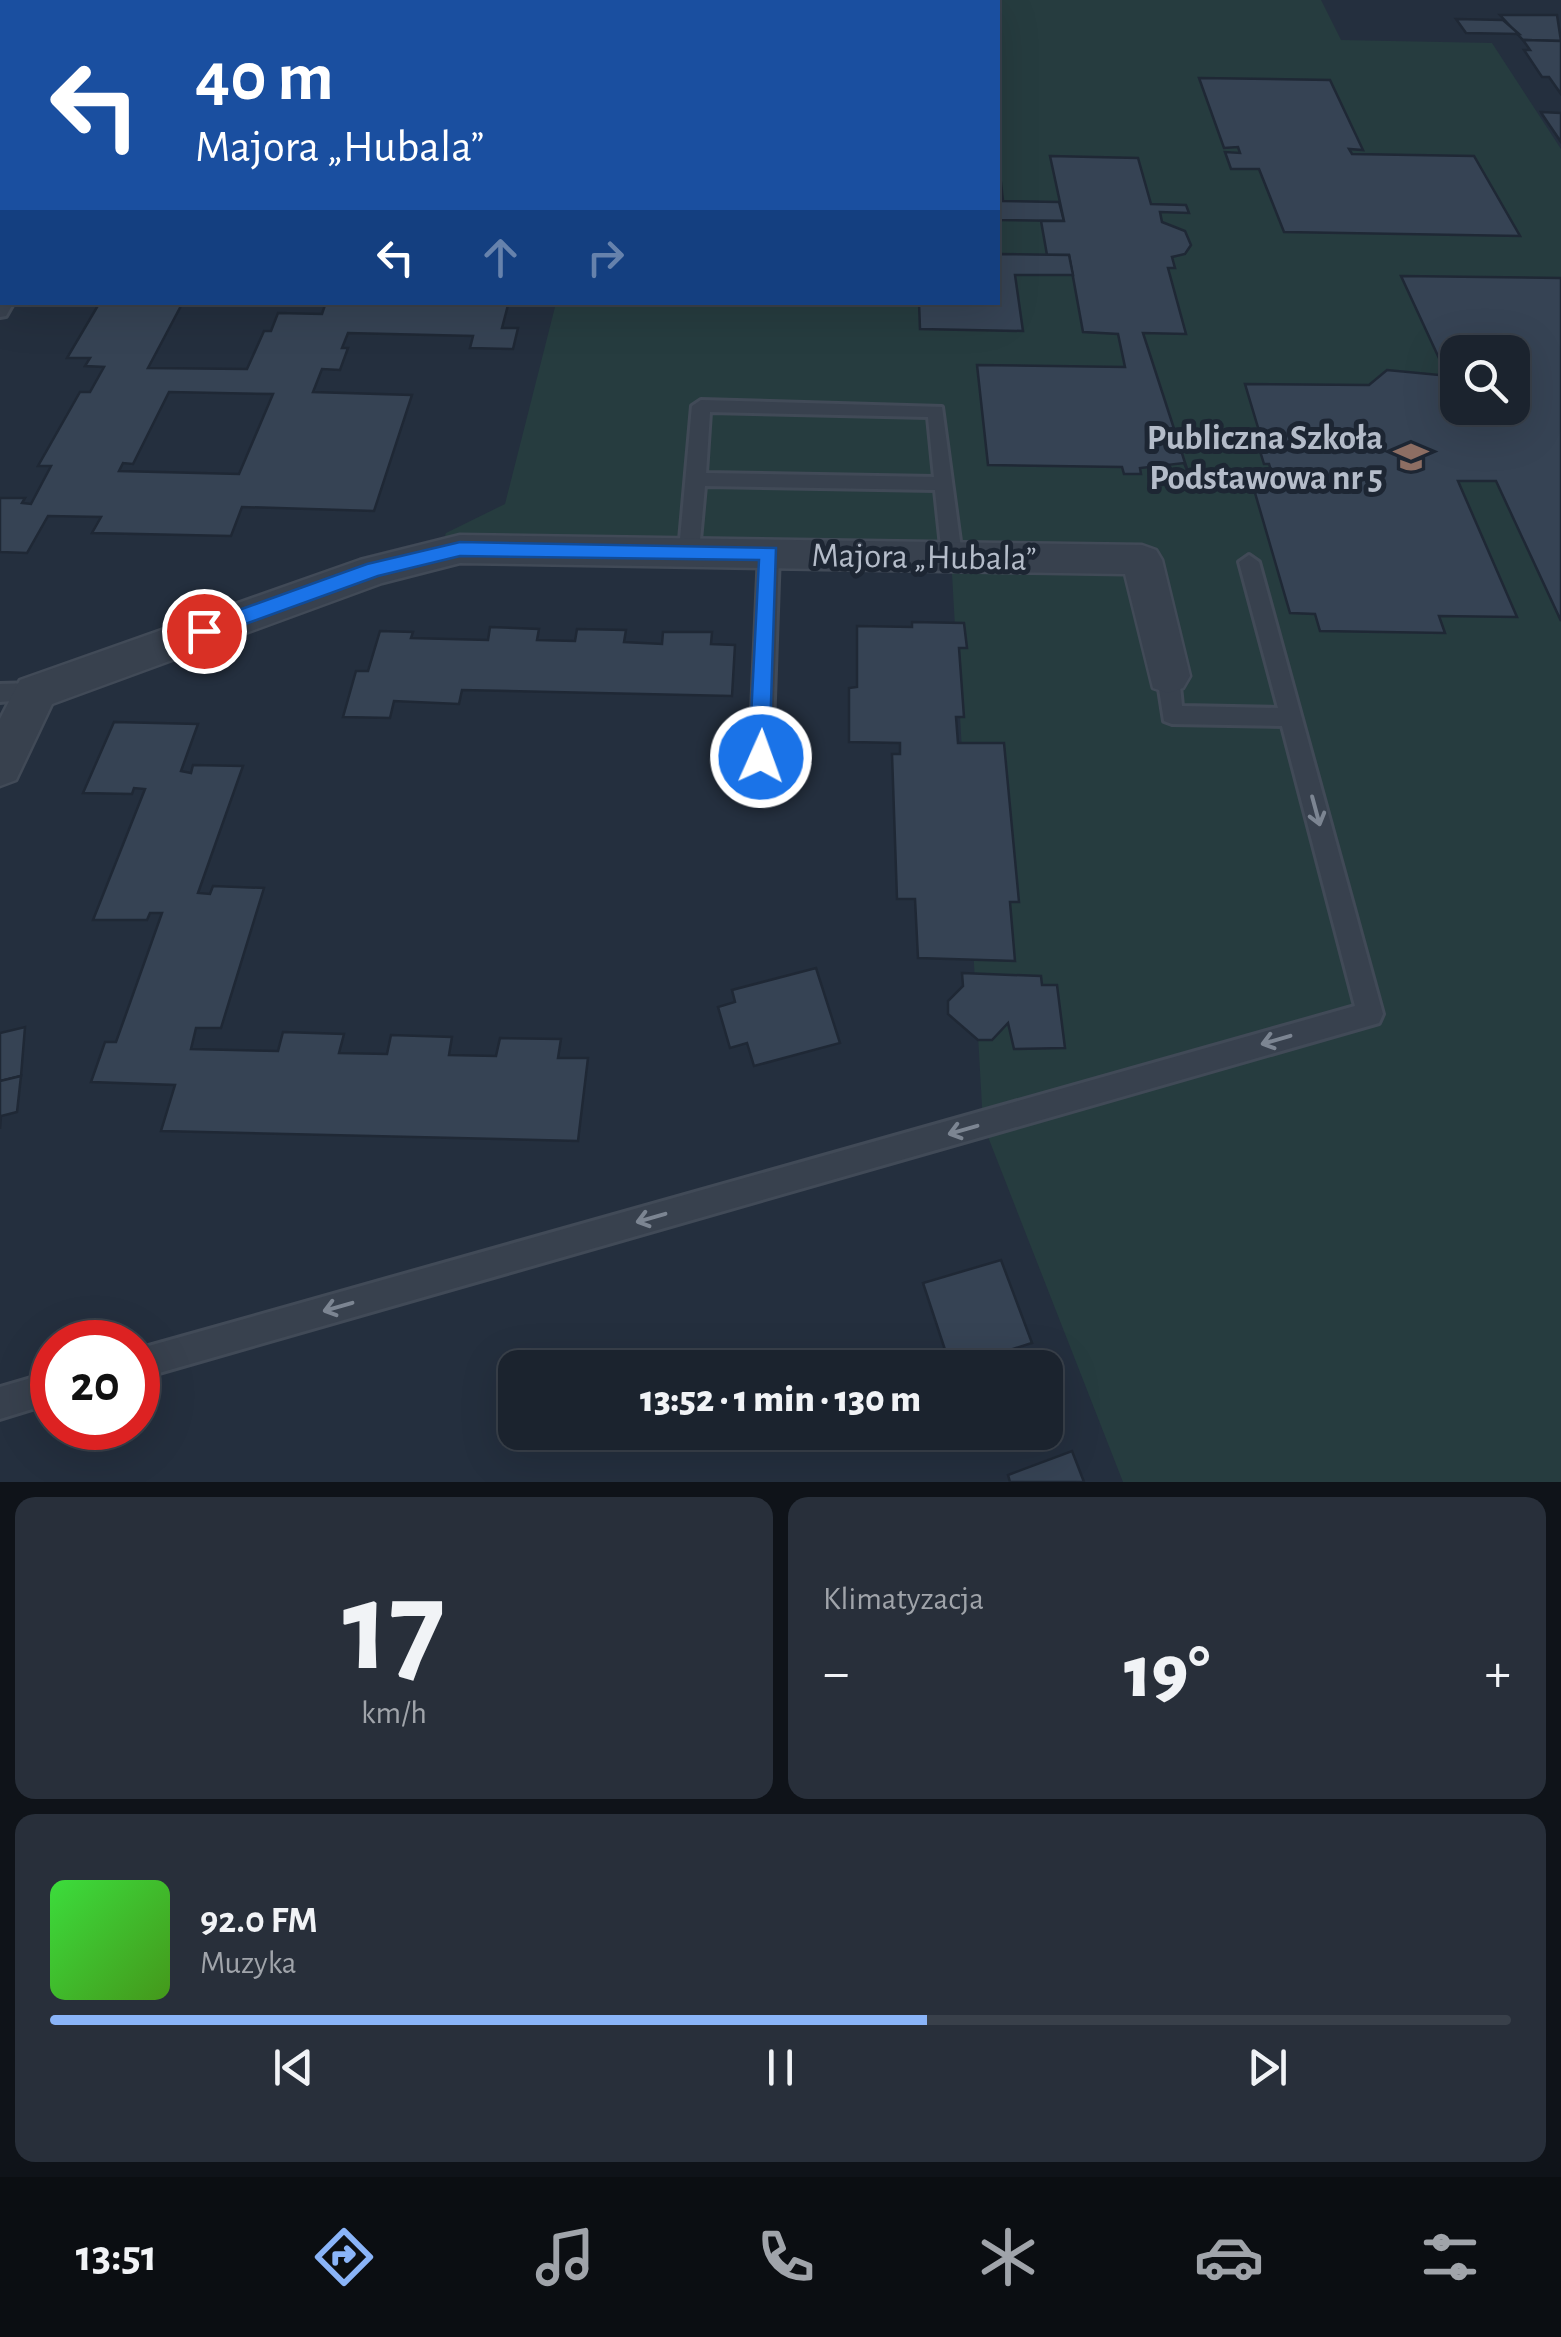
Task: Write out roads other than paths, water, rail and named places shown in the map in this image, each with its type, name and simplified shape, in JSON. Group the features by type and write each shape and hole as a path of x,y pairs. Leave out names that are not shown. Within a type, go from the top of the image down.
{"street":[{"name":"Majora „Hubala”","path":"0,767 17,692 374,570 438,552 482,548 1142,560 1168,676"}],"lane":[{"path":"688,551 701,406 760,407 936,411 952,556"},
{"path":"696,480 944,484"},
{"path":"761,757 769,553"},
{"path":"160,1358 1370,1014 1249,562"},
{"path":"1168,676 1172,715 1291,716"},
{"path":"0,1403 30,1394"}],"place":[{"name":"Publiczna Szkoła Podstawowa nr 5","path":"1411,457"}]}
